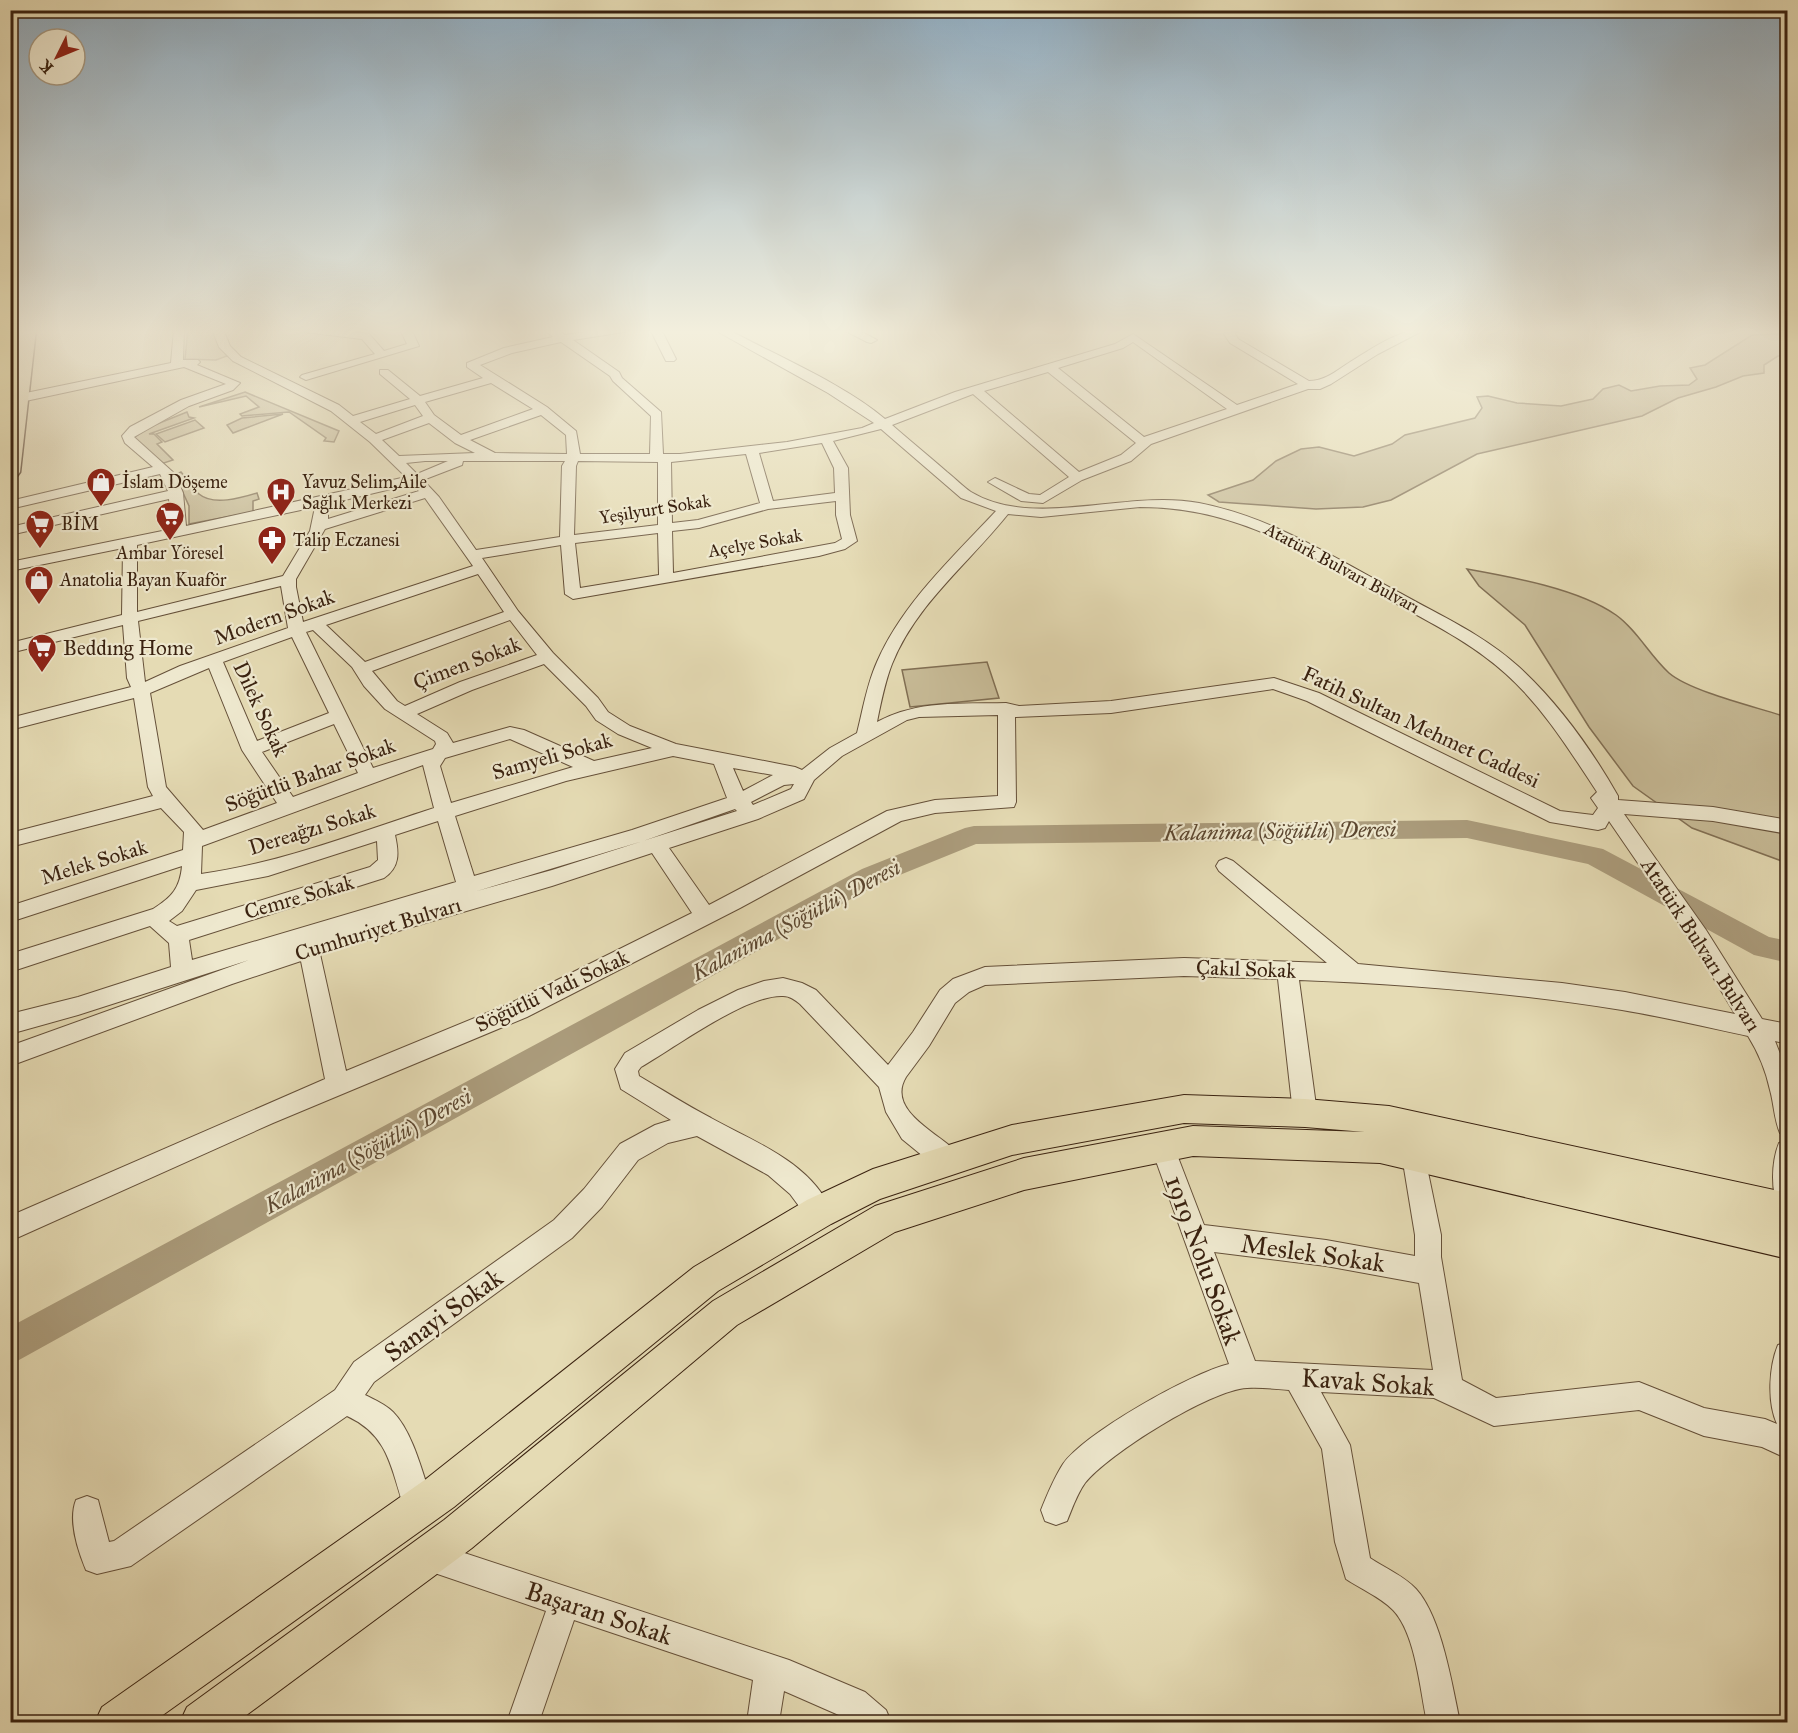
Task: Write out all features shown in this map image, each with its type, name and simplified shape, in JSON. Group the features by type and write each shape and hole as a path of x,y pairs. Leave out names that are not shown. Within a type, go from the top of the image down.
{"highway":[{"path":"10,472 19,410"}],"main road":[{"path":"117,1722 419,1507 706,1279 819,1212 873,1185 1012,1140 1184,1108 1305,1113 1389,1120 1788,1209"},
{"path":"202,1722 458,1533 725,1313 887,1218 1024,1173 1163,1147 1205,1142 1380,1148 1788,1242"}],"street":[{"path":"173,410 129,433 129,440 163,469 176,493 179,532"},
{"path":"338,410 374,439 428,493 513,614 547,657 592,702 602,716 624,730 673,750 807,776"},
{"path":"352,420 385,410"},
{"path":"425,410 430,418 459,440 494,458"},
{"path":"459,440 543,410 572,434 574,457 569,466 567,540"},
{"path":"654,410 658,418 666,578"},
{"name":"Atatürk Bulvarı Bulvarı","path":"857,410 880,424 966,500 1002,513 1050,519 1158,508 1224,518 1271,535 1435,628 1484,660 1519,692 1547,726 1596,795 1621,823 1699,936 1765,1044 1782,1090 1788,1125"},
{"name":"Atatürk Bulvarı Bulvarı","path":"860,410 966,495 996,508 1047,514 1118,505 1165,503 1221,511 1276,530 1462,633 1498,658 1525,684 1556,720 1609,796 1608,806"},
{"path":"395,460 660,458 752,451 865,431 919,410"},
{"path":"998,410 1077,477"},
{"path":"1102,410 1145,444"},
{"path":"995,482 1017,495 1035,500 1043,499 1077,477 1126,458 1156,438 1236,410"},
{"path":"374,439 430,418"},
{"path":"826,439 841,468 842,496"},
{"path":"752,451 767,505"},
{"path":"10,567 321,501 415,479 445,465 477,458"},
{"path":"10,506 163,469"},
{"path":"10,531 176,493"},
{"path":"319,526 428,493"},
{"name":"Yeşilyurt Sokak","path":"477,562 567,540 699,524 767,505 842,496"},
{"name":"Açelye Sokak","path":"567,540 573,594 816,552 850,541 843,515 842,496"},
{"path":"321,501 322,515 319,526 289,579 297,631 368,776"},
{"path":"865,736 878,680 889,653 907,625 946,575 1002,513"},
{"path":"10,963 160,915 175,905 190,883 194,831 165,800 158,787 141,690 135,678 128,588 130,542"},
{"name":"Modern Sokak","path":"10,724 141,690 477,562"},
{"path":"10,648 289,579"},
{"path":"362,669 513,614"},
{"path":"316,624 362,669 370,682 391,705 441,737 445,744 431,766 468,885"},
{"name":"Çimen Sokak","path":"404,713 466,686 547,657"},
{"name":"Dilek Sokak","path":"214,661 251,750 274,789 289,805"},
{"name":"Fatih Sultan Mehmet Caddesi","path":"807,776 836,752 888,721 919,711 1006,709 1019,712 1111,707 1274,683 1313,697 1557,817 1598,823 1608,806"},
{"name":"Söğütlü Vadi Sokak","path":"10,1229 338,1084 519,1010 705,916 894,816 932,807 1007,802 1006,709"},
{"path":"251,750 339,716"},
{"name":"Söğütlü Bahar Sokak","path":"193,848 289,805 368,776 441,752 510,733 518,734 592,768"},
{"name":"Samyeli Sokak","path":"445,812 531,783 673,750"},
{"path":"720,758 744,807"},
{"name":"Cumhuriyet Bulvarı","path":"10,1024 78,1006 468,885 636,836 798,794 807,776"},
{"path":"10,840 165,800"},
{"path":"1608,806 1713,814 1788,827"},
{"name":"Cumhuriyet Bulvarı","path":"10,1056 228,976 657,845 744,807"},
{"name":"Dereağzı Sokak","path":"190,883 225,879 263,870 445,812"},
{"name":"Cemre Sokak","path":"176,935 377,873 385,868 389,861 385,832"},
{"path":"657,845 705,916"},
{"name":"Melek Sokak","path":"10,914 193,848"},
{"path":"1226,866 1353,973"},
{"path":"160,915 159,923 162,928 176,935 179,940 182,972"},
{"path":"309,950 338,1084"},
{"name":"Çakıl Sokak","path":"890,1083 925,1034 946,995 965,983 986,976 1184,967 1353,973 1562,992 1625,1001 1788,1034"},
{"path":"1287,970 1305,1113"},
{"path":"819,1212 799,1185 777,1167 629,1082 626,1069 633,1060 747,996 778,987 793,988 808,997 890,1083 891,1097 903,1124 923,1144 951,1160"},
{"name":"Sanayi Sokak","path":"87,1511 97,1559 120,1555 345,1401 364,1372 563,1229 593,1198 629,1152 663,1133 699,1124"},
{"name":"1919 Nolu Sokak","path":"1163,1147 1246,1374"},
{"path":"1788,1151 1785,1185 1788,1203"},
{"path":"1414,1156 1428,1235 1430,1272 1450,1389"},
{"name":"Meslek Sokak","path":"1196,1237 1326,1253 1430,1272"},
{"path":"1788,1355 1785,1396 1788,1417"},
{"name":"Kavak Sokak","path":"1056,1510 1074,1474 1091,1456 1165,1406 1220,1380 1246,1374 1434,1384 1450,1389 1494,1412 1639,1396 1704,1422 1765,1432 1788,1445"},
{"path":"1296,1376 1336,1445 1350,1542 1357,1568 1405,1599 1418,1623 1443,1722"},
{"path":"345,1401 385,1423 394,1440 419,1507"},
{"name":"Başaran Sokak","path":"428,1556 771,1670 853,1704 874,1722"},
{"path":"523,1722 565,1601"},
{"path":"763,1722 771,1670"}],"shaded area":[{"path":"251,410 288,410 339,431 334,442 324,441 326,438 289,412 242,416 240,414"},
{"path":"1481,410 1654,410 1642,416 1477,454 1391,500 1363,507 1316,509 1219,502 1208,495 1253,480 1276,461 1301,449 1319,447 1354,456 1392,444 1405,435 1475,418"},
{"path":"187,412 189,417 194,418 149,434 154,434 162,442 157,444 173,460 161,464 134,438 147,428"},
{"path":"283,414 233,433 227,425 242,418"},
{"path":"195,420 204,428 165,442 156,434"},
{"path":"181,472 195,490 205,498 227,500 257,493 259,499 253,501 253,512 189,524 189,506 175,475"},
{"path":"1467,569 1544,585 1601,606 1624,621 1662,666 1679,680 1706,692 1780,715 1787,720 1787,863 1692,828 1633,786 1589,727 1525,625 1479,586"},
{"path":"987,662 999,698 910,707 902,670"}],"waterway":[{"name":"Kalanima (Söğütlü) Deresi","path":"10,1347 871,876 974,835 1467,829 1594,856 1764,947 1788,952"}],"place":[{"name":"İslam Döşeme","path":"101,508"},
{"name":"Yavuz Selim,Aile Sağlık Merkezi","path":"281,518"},
{"name":"Ambar Yöresel","path":"170,542"},
{"name":"BİM","path":"40,550"},
{"name":"Talip Eczanesi","path":"272,566"},
{"name":"Anatolia Bayan Kuaför","path":"39,606"},
{"name":"Beddıng Home","path":"42,674"}]}
